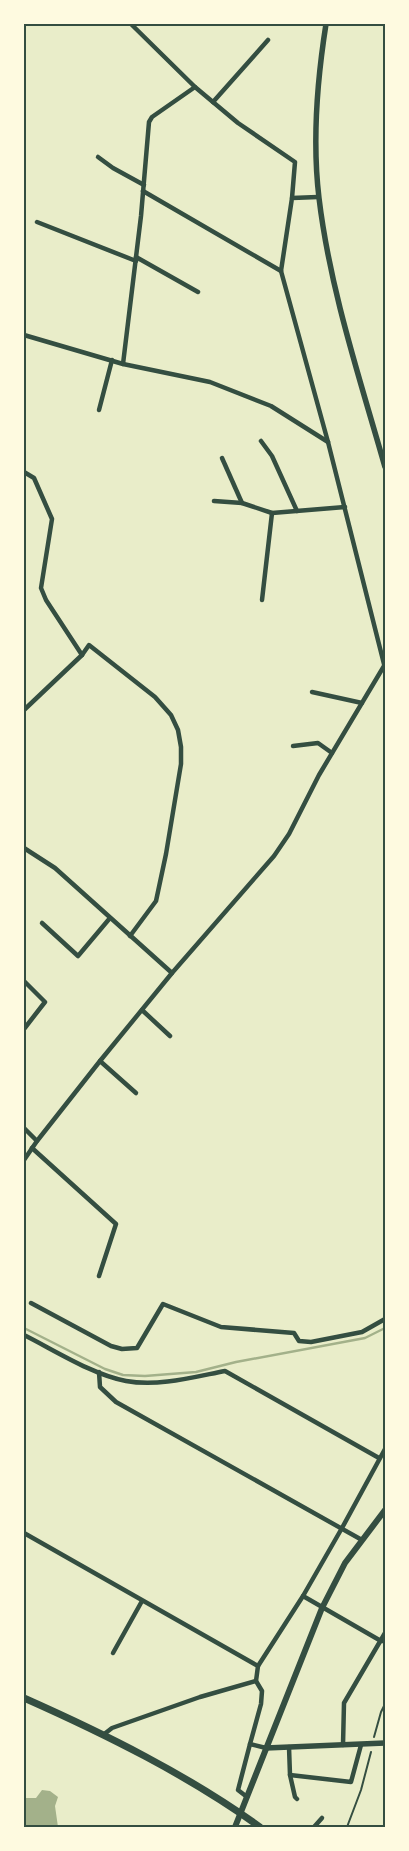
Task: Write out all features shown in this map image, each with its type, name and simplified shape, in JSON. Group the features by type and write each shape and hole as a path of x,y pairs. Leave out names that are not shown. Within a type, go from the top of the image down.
{"main road":[{"path":"235,1827 322,1608 344,1563 385,1510"},
{"path":"24,1698 103,1734 241,1813 260,1827"}],"street":[{"path":"24,1160 100,1061 172,973 274,856 289,834 319,775 385,667 328,442 280,271 292,198 295,162 238,123 195,87 131,24"},
{"path":"326,24 318,87 315,142 318,197 328,259 385,467"},
{"path":"213,102 268,40"},
{"path":"123,364 144,185 149,122 152,117 195,87"},
{"path":"98,157 113,168 144,185"},
{"path":"143,191 280,271"},
{"path":"292,198 318,197"},
{"path":"37,222 136,259 198,292"},
{"path":"24,335 123,364 210,382 271,406 328,442"},
{"path":"99,410 112,360"},
{"path":"261,441 272,456 297,511"},
{"path":"222,458 242,503"},
{"path":"24,472 34,478 52,519 41,588 46,600 82,655"},
{"path":"214,501 242,503 272,513 344,507"},
{"path":"262,600 272,513"},
{"path":"24,710 82,655 89,645 155,697 171,714 178,730 181,764 166,854 156,901 130,936"},
{"path":"312,692 362,702"},
{"path":"293,746 318,743 332,753"},
{"path":"24,848 55,868 172,973"},
{"path":"42,923 78,956 110,918"},
{"path":"24,981 46,1002 24,1028"},
{"path":"142,1010 170,1036"},
{"path":"100,1061 136,1093"},
{"path":"24,1128 37,1141"},
{"path":"32,1148 116,1224 99,1276"},
{"path":"31,1303 111,1346 122,1349 138,1348 163,1304 221,1327 294,1333 298,1341 311,1342 362,1332 385,1319"},
{"path":"24,1335 99,1372 126,1381 150,1382 184,1379 226,1371 379,1458"},
{"path":"99,1372 100,1387 116,1402 362,1540"},
{"path":"247,1797 238,1790 261,1704 262,1691 256,1681 258,1666 303,1596 385,1449"},
{"path":"24,1533 258,1666"},
{"path":"303,1596 383,1641"},
{"path":"113,1653 142,1601"},
{"path":"343,1745 344,1703 383,1641 385,1633"},
{"path":"103,1734 112,1728 200,1697 256,1681"},
{"path":"250,1744 266,1748 385,1743"},
{"path":"290,1775 351,1782 361,1745"},
{"path":"289,1747 290,1775 297,1799"},
{"path":"314,1827 322,1818"}],"path":[{"path":"347,1827 361,1790 372,1744 385,1704"}],"shaded area":[{"path":"42,1790 50,1791 58,1797 55,1806 58,1827 25,1827 24,1798 36,1798"}],"waterway":[{"path":"24,1328 105,1369 123,1375 145,1376 196,1372 236,1362 365,1338 385,1328"}]}
